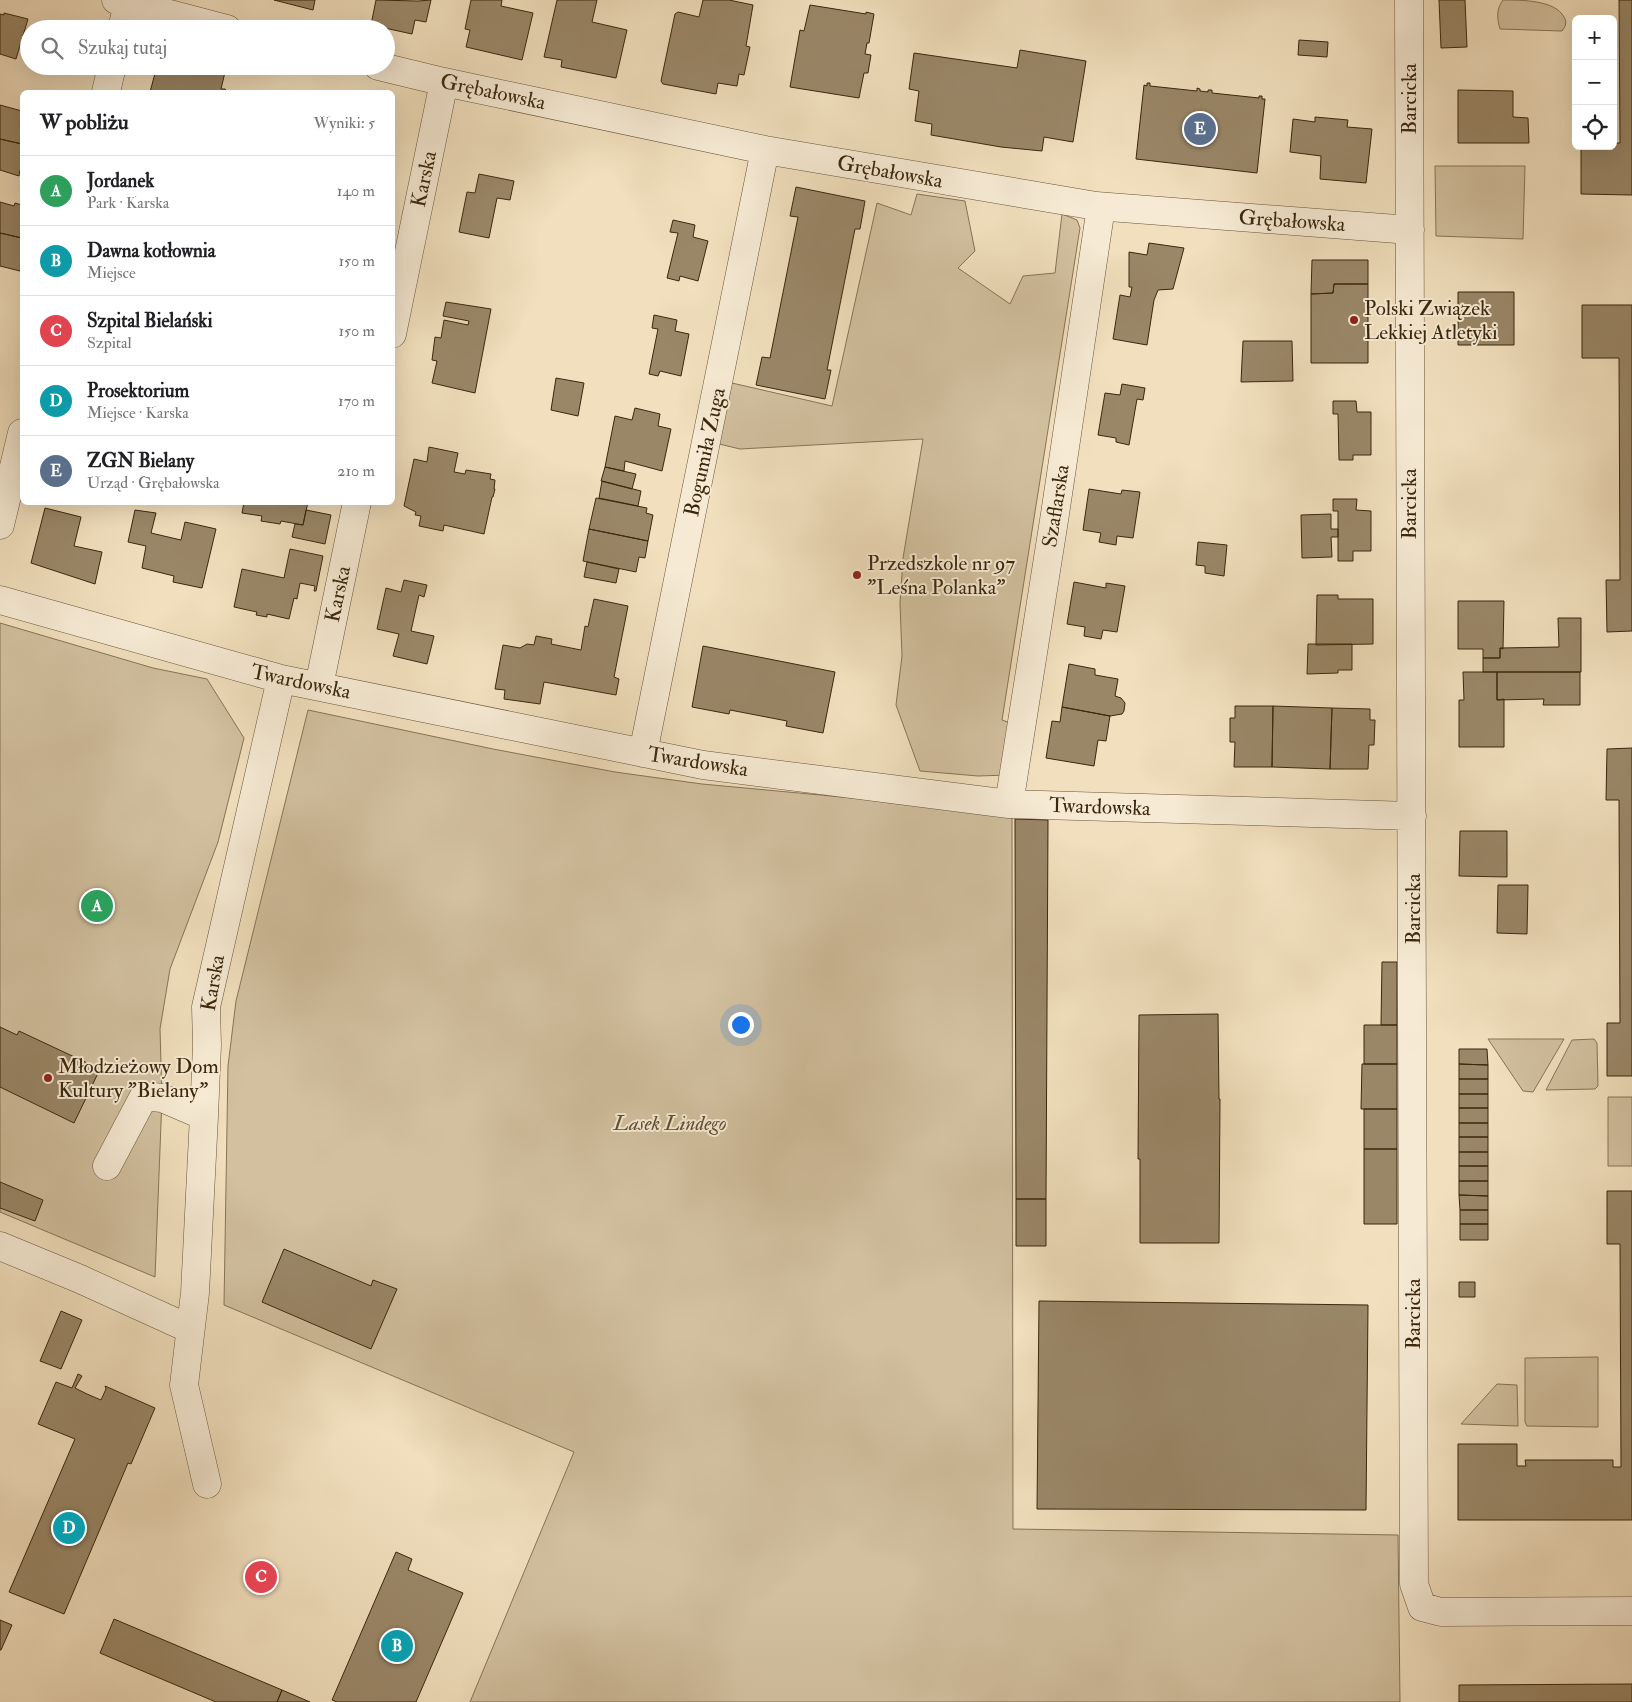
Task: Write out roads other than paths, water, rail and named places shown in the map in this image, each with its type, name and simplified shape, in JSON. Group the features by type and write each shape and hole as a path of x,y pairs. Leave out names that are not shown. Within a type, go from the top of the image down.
{"street":[{"name":"Barcicka","path":"1409,0 1409,539 1412,816 1414,1584 1422,1606 1441,1612 1632,1611"},
{"path":"122,11 174,20"},
{"name":"Grębałowska","path":"395,70 765,150 1101,207 1410,230"},
{"path":"106,90 110,75"},
{"name":"Karska","path":"395,319 444,82"},
{"name":"Bogumiła Zuga","path":"643,753 765,150"},
{"name":"Szaflarska","path":"1009,804 1101,207"},
{"path":"0,525 20,441"},
{"name":"Karska","path":"319,686 356,505"},
{"name":"Twardowska","path":"0,600 281,679 703,765 1009,804 1412,816"},
{"name":"Karska","path":"207,1484 184,1385 195,1293 207,1045 206,1007 281,679"},
{"path":"108,1166 144,1096 162,1098 204,1116"},
{"path":"0,1246 80,1279 190,1329"}],"place":[{"name":"ZGN Bielany","path":"1200,129"},
{"name":"Polski Związek Lekkiej Atletyki","path":"1354,320"},
{"name":"Przedszkole nr 97 \"Leśna Polanka\"","path":"857,575"},
{"name":"Jordanek","path":"97,906"},
{"name":"Młodzieżowy Dom Kultury \"Bielany\"","path":"48,1078"},
{"name":"Prosektorium","path":"69,1528"},
{"name":"Szpital Bielański","path":"261,1577"},
{"name":"Dawna kotłownia","path":"397,1646"}],"park label":[{"name":"Lasek Lindego","path":"670,1123"}]}
